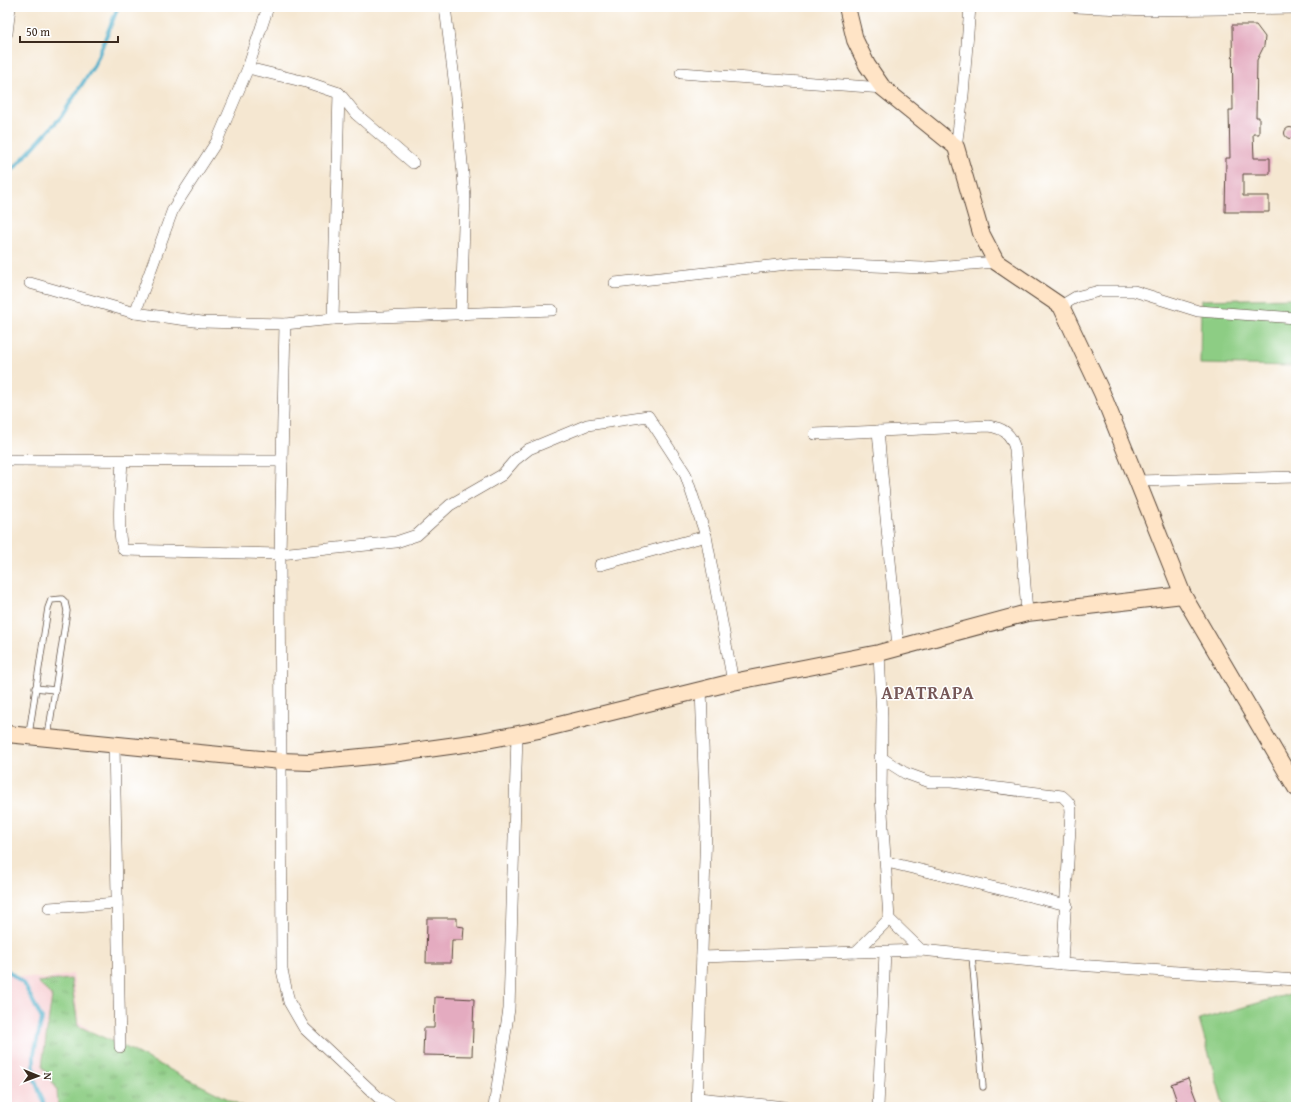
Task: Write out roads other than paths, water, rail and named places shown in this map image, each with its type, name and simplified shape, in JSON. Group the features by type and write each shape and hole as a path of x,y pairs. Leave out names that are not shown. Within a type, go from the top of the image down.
{"street":[{"path":"7,33 10,7"},
{"path":"135,313 173,209 217,141 248,68 268,7"},
{"path":"445,7 455,87 465,196 461,314"},
{"path":"847,7 855,40 867,65 883,88 956,147"},
{"path":"970,7 963,95 956,147 981,233 996,262 1061,306 1102,393 1183,595 1296,788"},
{"path":"1076,7 1146,10 1296,8"},
{"path":"248,68 306,82 339,94 356,114 413,163"},
{"path":"681,73 883,88"},
{"path":"333,319 339,94"},
{"path":"615,283 797,263 923,268 996,262"},
{"path":"30,283 135,313 202,322 285,324 333,319 552,310"},
{"path":"1061,306 1076,297 1099,291 1134,291 1198,311 1296,318"},
{"path":"285,324 280,554 282,970 289,1002 304,1028 379,1098 393,1107"},
{"path":"122,461 120,519 121,546 124,550 280,554 396,542 417,535 450,505 502,475 515,460 529,449 587,425 644,415 651,418 685,473 706,536 734,682"},
{"path":"815,434 988,426 999,428 1006,432 1013,440 1015,449 1027,613"},
{"path":"878,431 898,648"},
{"path":"7,460 282,461"},
{"path":"1137,481 1296,477"},
{"path":"600,565 706,536"},
{"path":"7,734 281,761 310,762 392,754 471,743 517,734 701,689 898,648 1027,613 1183,595"},
{"path":"879,652 882,718 880,756 881,797 887,862 889,919 921,950"},
{"path":"701,689 706,827 697,1102 785,1107"},
{"path":"494,1107 509,1009 517,734"},
{"path":"114,744 120,1047"},
{"path":"880,756 905,773 930,782 951,782 1062,796 1068,800 1071,805 1071,811 1067,904 1062,964"},
{"path":"887,862 1067,904"},
{"path":"49,908 117,903"},
{"path":"856,952 889,919"},
{"path":"702,957 921,950 1062,964 1296,980"},
{"path":"878,1107 884,952"}],"lane":[{"path":"28,736 48,604 51,600 58,598 65,602 67,610 48,738"},
{"path":"35,688 55,690"},
{"path":"972,956 983,1087"}],"waterway":[{"path":"7,176 61,117 95,64 118,7"},
{"path":"7,970 24,984 42,1019 34,1053 34,1077 45,1107"}],"district":[{"name":"APATRAPA","path":"928,693"}]}
